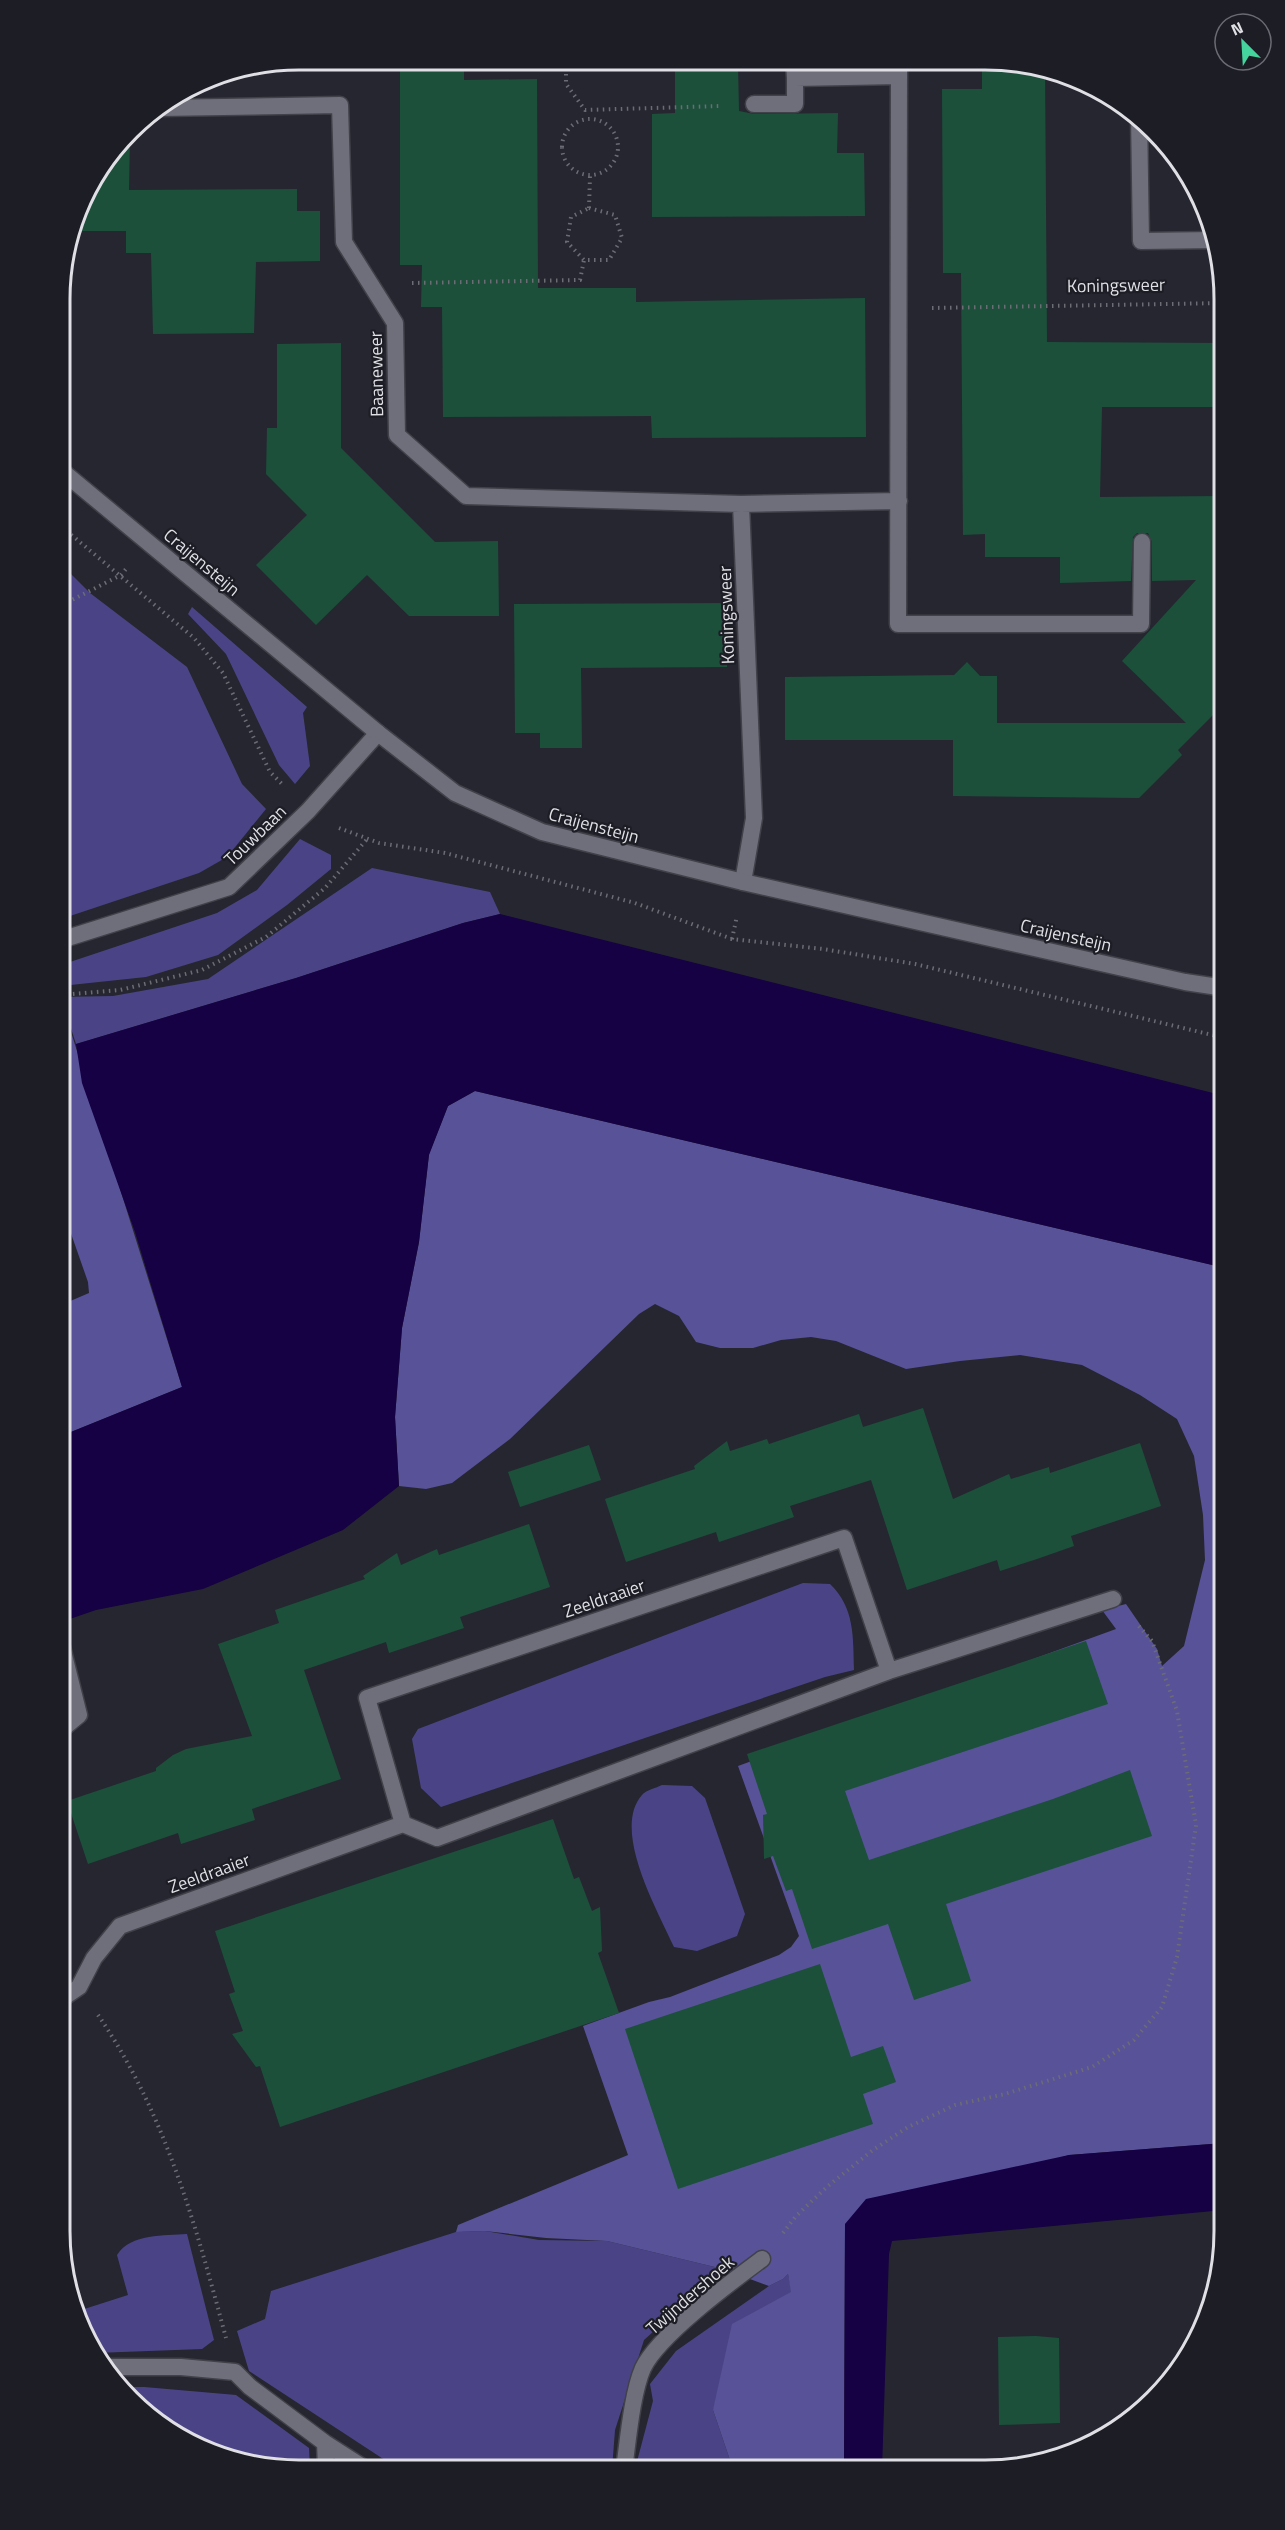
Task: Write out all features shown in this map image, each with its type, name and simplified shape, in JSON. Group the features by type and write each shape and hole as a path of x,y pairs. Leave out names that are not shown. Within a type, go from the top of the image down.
{"street":[{"path":"754,104 795,104 795,71 899,70 898,624 1141,624 1142,542"},
{"name":"Baaneweer","path":"174,108 340,105 344,242 395,323 397,435 466,496 741,504"},
{"path":"1139,129 1141,241 1207,240"},
{"name":"Craijensteijn","path":"70,478 378,733 455,793 542,832 743,882 1185,982 1214,986"},
{"path":"741,504 899,501"},
{"name":"Koningsweer","path":"741,504 754,818 743,882"},
{"name":"Touwbaan","path":"70,937 229,887 308,811 378,733"},
{"name":"Zeeldraaier","path":"79,1988 94,1958 120,1926 403,1824 367,1698 844,1538 889,1671"},
{"path":"403,1824 437,1838 889,1671 1113,1599"},
{"path":"70,1678 80,1715 70,1722"},
{"path":"70,1994 79,1988"},
{"name":"Twijndershoek","path":"626,2460 643,2368 660,2345 722,2289 762,2259"},
{"path":"116,2367 181,2367 235,2372 250,2387 352,2460"},
{"path":"325,2443 326,2460"}],"path":[{"path":"566,70 566,84 585,110 584,120"},
{"path":"585,110 754,104"},
{"path":"584,120 600,120 613,131 619,145 615,161 603,172 590,176 573,170 564,157 562,141 570,128 584,120"},
{"path":"589,208 590,176"},
{"path":"589,208 615,215 621,238 609,260 584,260 567,242 571,218 589,208"},
{"path":"370,284 580,280 584,260"},
{"name":"Koningsweer","path":"899,308 1214,303"},
{"path":"70,601 121,575 148,542"},
{"path":"70,995 120,990 202,970 266,937 325,888 368,838"},
{"path":"762,2259 796,2216 828,2186 873,2150 908,2127 955,2105 1005,2094 1092,2067 1134,2040 1161,2007 1177,1956 1196,1825 1177,1711 1152,1641 1113,1599"},
{"path":"79,1988 122,2050 156,2122 194,2220 235,2372"}],"shaded area":[{"path":"70,573 90,593 187,667 242,784 266,809 227,857 199,873 70,916"},
{"path":"192,607 307,707 303,713 310,766 295,784 279,765 226,654 188,614"},
{"path":"300,839 331,855 331,869 287,905 218,955 146,977 70,985 70,962 217,913 257,890"},
{"path":"372,868 490,892 500,914 463,923 296,978 76,1044 70,1025 70,997 113,996 208,979"},
{"path":"500,914 1214,1093 1214,1265 475,1091 448,1106 429,1155 419,1242 402,1328 395,1417 399,1486 343,1530 203,1589 96,1610 70,1619 70,1432 182,1387 135,1232 82,1083 76,1044 296,978 463,923"},
{"path":"70,1029 182,1387 70,1432 70,1301 89,1293 88,1282 70,1231"},
{"path":"475,1091 1214,1265 1214,2144 1069,2155 845,2224 844,2460 730,2460 713,2410 732,2324 791,2292 788,2274 769,2286 723,2269 607,2241 546,2238 485,2231 456,2232 458,2225 628,2155 583,2026 649,2002 670,1997 779,1955 791,1947 799,1936 738,1766 1116,1629 1102,1610 1126,1604 1157,1649 1162,1666 1184,1646 1205,1560 1203,1515 1194,1456 1177,1419 1140,1395 1082,1365 1020,1355 906,1369 836,1341 811,1337 781,1340 753,1348 720,1348 696,1342 679,1316 655,1304 639,1314 510,1439 452,1483 426,1489 399,1486 395,1417 402,1328 419,1242 429,1154 448,1106"},
{"path":"803,1583 830,1584 844,1603 851,1624 854,1670 825,1677 441,1807 421,1788 412,1739 418,1729"},
{"path":"662,1785 692,1786 705,1798 745,1914 737,1936 697,1951 674,1947 640,1871 634,1849 632,1828 634,1810 644,1793"},
{"path":"1214,2144 1214,2211 892,2241 889,2254 882,2460 844,2460 845,2224 866,2199 1069,2155"},
{"path":"485,2231 539,2240 607,2241 723,2269 644,2340 615,2430 613,2460 385,2460 249,2371 237,2331 265,2319 271,2291 456,2232"},
{"path":"187,2234 214,2340 202,2349 106,2353 85,2309 128,2295 117,2255 131,2243 159,2236"},
{"path":"788,2274 792,2292 713,2410 730,2460 637,2460 653,2401 650,2384 676,2351 769,2286"},
{"path":"132,2387 236,2395 309,2448 310,2460 269,2458 240,2452 185,2429 148,2403"}],"building":[{"path":"400,70 464,70 464,80 537,79 538,288 636,288 636,302 865,298 866,437 652,438 651,416 443,417 442,307 421,307 422,265 400,265"},
{"path":"675,70 738,70 739,111 754,114 838,113 837,153 864,153 865,216 652,217 652,114 675,113"},
{"path":"982,70 1016,72 1045,78 1047,342 1214,343 1214,407 1102,407 1100,497 1214,496 1214,714 1178,750 1182,755 1139,798 953,796 953,740 785,740 785,677 954,675 967,662 980,676 997,676 997,723 1186,723 1122,661 1196,580 1152,581 1152,542 1148,533 1137,533 1133,537 1131,581 1060,583 1060,557 985,557 985,534 963,535 961,273 943,273 942,89 982,89"},
{"path":"130,145 129,190 297,189 297,211 320,211 320,261 256,262 254,333 153,334 151,253 126,253 126,231 81,231 101,185"},
{"path":"341,343 341,448 435,542 498,541 499,616 409,616 367,575 316,625 256,565 307,515 266,474 267,428 277,428 277,344"},
{"path":"727,603 727,667 581,668 582,748 540,748 540,733 515,733 514,604"},
{"path":"923,1408 953,1499 1009,1474 1011,1479 1049,1467 1050,1473 1140,1443 1161,1506 1071,1536 1074,1546 1037,1559 1000,1571 997,1560 907,1590 871,1480 790,1506 794,1517 719,1542 716,1532 626,1562 605,1499 695,1469 694,1466 727,1441 730,1451 767,1439 769,1444 859,1414 863,1427"},
{"path":"589,1445 601,1480 520,1507 508,1472"},
{"path":"529,1524 550,1587 460,1617 464,1628 389,1653 386,1642 304,1670 341,1779 252,1809 255,1820 181,1844 178,1833 88,1864 70,1810 70,1800 156,1771 156,1768 173,1755 186,1749 252,1736 218,1644 279,1623 275,1610 365,1579 363,1576 397,1553 401,1565 437,1549 439,1555"},
{"path":"1086,1641 1108,1704 845,1791 869,1860 1053,1799 1130,1770 1152,1836 946,1904 971,1981 914,2000 888,1924 812,1949 792,1889 786,1891 773,1856 764,1859 763,1815 767,1814 747,1754"},
{"path":"553,1819 574,1879 579,1877 592,1911 600,1907 602,1951 598,1953 619,2013 280,2127 260,2066 256,2067 232,2034 243,2031 229,1994 235,1992 215,1931"},
{"path":"820,1964 851,2057 883,2046 896,2082 863,2094 873,2124 678,2189 625,2029"},
{"path":"998,2337 1059,2338 1060,2423 999,2425"}]}
